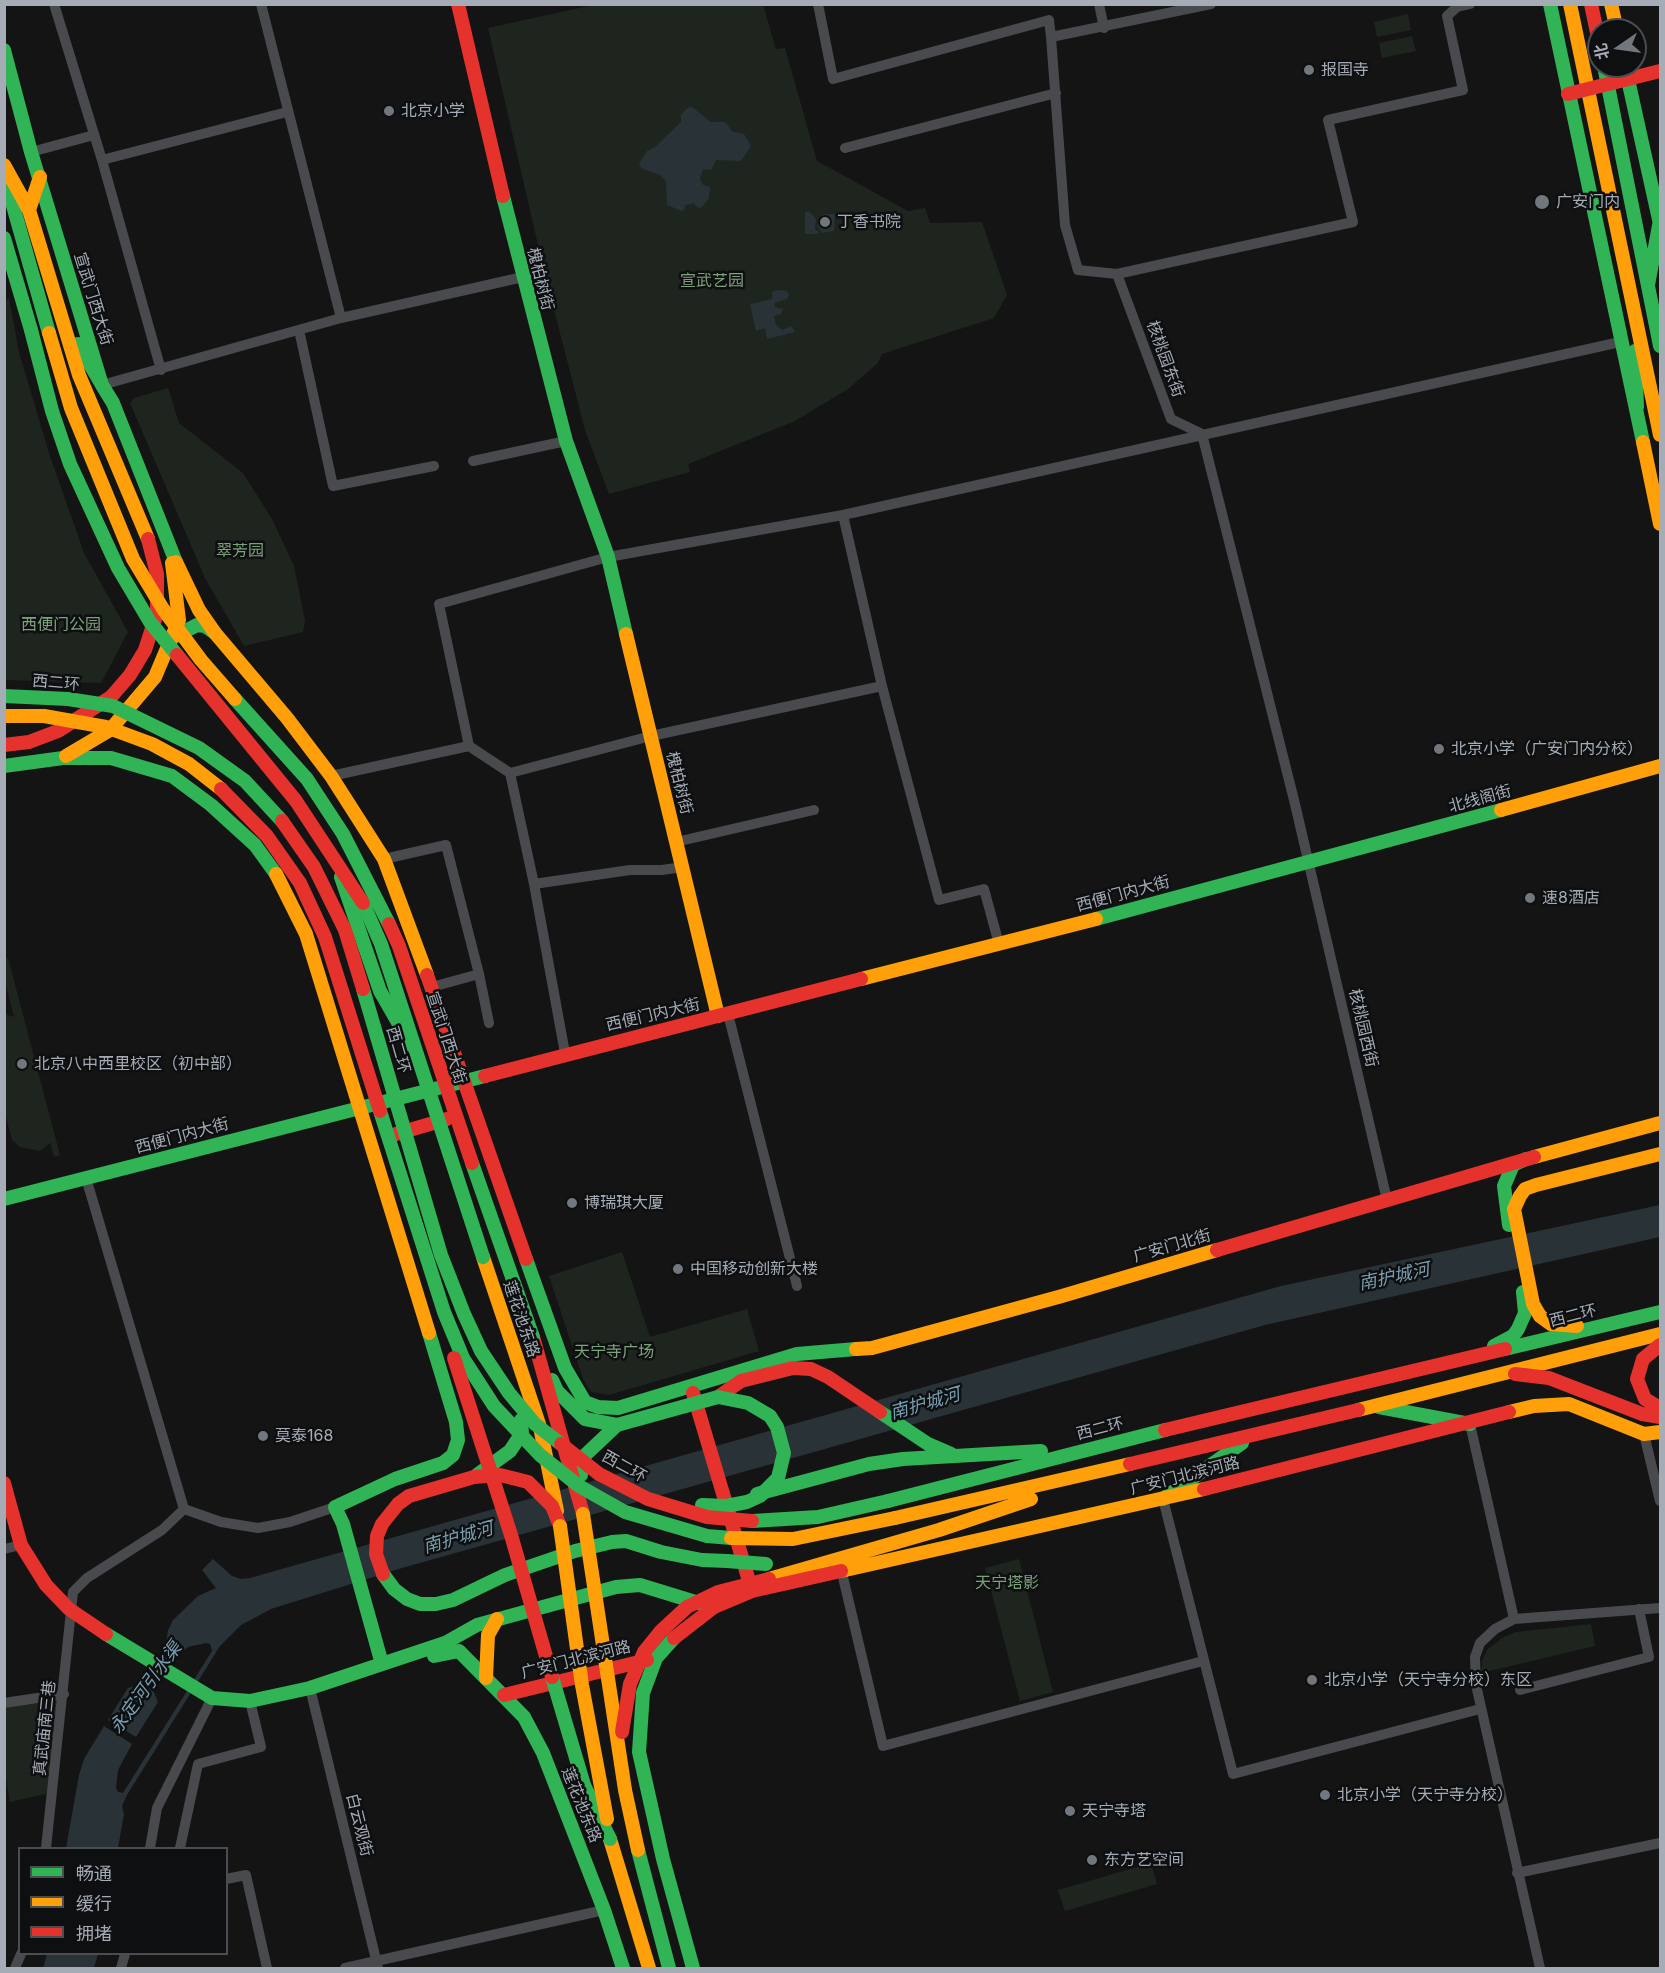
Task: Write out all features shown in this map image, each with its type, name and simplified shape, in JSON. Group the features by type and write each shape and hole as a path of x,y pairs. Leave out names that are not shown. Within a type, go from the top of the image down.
{"main road":[{"name":"槐柏树街","path":"458,4 527,276 569,425 610,536 608,557"},
{"name":"槐柏树街","path":"467,4 566,441 608,557 676,842 723,1015"},
{"path":"1550,4 1660,524"},
{"path":"1570,4 1660,435"},
{"name":"宣武门西大街","path":"4,50 31,152 102,385 113,403 170,549 199,610 331,776 384,859 432,987 473,1112 565,1368"},
{"path":"1607,78 1660,346"},
{"path":"1568,94 1608,84 1617,78"},
{"path":"1627,78 1660,222 1648,285"},
{"path":"4,165 29,210 79,375 97,421 122,469 146,529 157,574 157,613 145,650 130,675 111,697 58,731 28,742 4,745"},
{"name":"宣武门西大街","path":"4,174 71,408 133,559 163,609 201,660 307,779 344,834 374,890 399,946 432,1051 533,1337 583,1514"},
{"path":"29,210 40,177"},
{"name":"宣武门西大街","path":"4,238 52,411 70,464 123,577 162,638 296,801 360,896 381,944 418,1056"},
{"path":"1651,300 1660,319"},
{"path":"1633,305 1637,407"},
{"path":"60,314 102,385"},
{"name":"宣武门西大街","path":"63,758 104,735 118,723 155,677 179,620 170,549"},
{"path":"171,638 197,625 205,626 215,633"},
{"name":"西二环","path":"4,696 68,699 113,706 199,748 244,782 282,821 314,867 345,930 441,1255 481,1351 509,1393 535,1424 564,1449 599,1474 648,1499 707,1517 738,1521 769,1521 818,1516 888,1501 1105,1444 1660,1312"},
{"name":"西二环","path":"4,716 44,716 106,727 152,744 189,764 229,796 267,836 300,883 325,937 444,1312 463,1358 477,1383 516,1432 579,1486 625,1512 707,1536 759,1540 823,1535 1113,1470 1660,1334"},
{"name":"宣武门西大街","path":"4,766 63,758 111,758 172,776 211,805 255,845 282,883 306,934 456,1422 458,1440 453,1455 443,1463 395,1479 335,1507"},
{"name":"北线阁街","path":"1308,863 1660,766"},
{"name":"西便门内大街","path":"4,1199 1308,863"},
{"name":"莲花池东路","path":"418,1056 540,1427 560,1526 582,1684 610,1839 649,1968"},
{"path":"370,1142 473,1112"},
{"name":"广安门北街","path":"565,1368 585,1402 598,1407 618,1408 797,1354 872,1348 1062,1296 1526,1159 1660,1123"},
{"path":"1508,1209 1526,1190 1536,1185 1656,1152"},
{"path":"1526,1159 1513,1165 1504,1186 1525,1285 1540,1316 1551,1324 1594,1326 1630,1319"},
{"path":"474,1477 510,1451 522,1433 520,1400 483,1257"},
{"path":"1455,1362 1513,1336 1525,1313 1525,1285"},
{"path":"444,1312 456,1365 511,1535 584,1785 610,1839"},
{"path":"533,1337 557,1391 572,1409 585,1419 616,1425 718,1397 741,1381 793,1368 811,1369 828,1377 928,1444 956,1456"},
{"path":"1660,1345 1643,1359 1637,1379 1645,1400 1660,1408"},
{"path":"1497,1373 1549,1378 1622,1407 1660,1417"},
{"path":"690,1386 700,1415 721,1499 752,1592"},
{"path":"663,1503 726,1506 747,1502 760,1496 778,1478 784,1453 777,1427 770,1416 748,1403 718,1397"},
{"name":"广安门北滨河路","path":"504,1695 656,1658 678,1633 714,1607 752,1592 1163,1499 1470,1424 1534,1406 1569,1404 1644,1434 1660,1432"},
{"path":"1373,1406 1470,1424"},
{"path":"616,1425 581,1459 583,1514 638,1850 669,1968"},
{"path":"1163,1499 1250,1437"},
{"path":"560,1526 552,1506 528,1482 500,1475 474,1477 409,1496 389,1513 377,1536 376,1554 384,1576 394,1589 414,1601 436,1604 453,1600 505,1575 575,1551 612,1533 721,1499 742,1498 869,1464 903,1459 1028,1453 1105,1444"},
{"path":"620,1750 630,1684 644,1652 661,1631 687,1607 717,1592 829,1563 950,1527 1113,1470"},
{"path":"4,1483 21,1545 46,1585 69,1609 133,1652 212,1698 250,1701 310,1688 445,1643 477,1625 616,1587 640,1585 666,1595 714,1607"},
{"path":"335,1507 343,1524 382,1664"},
{"path":"575,1551 626,1541 661,1552 702,1560 829,1563"},
{"path":"666,1595 675,1602 678,1633"},
{"path":"486,1678 485,1657 488,1635 497,1619"},
{"name":"莲花池东路","path":"382,1664 395,1667 446,1652 459,1651 524,1716 543,1753 604,1910 623,1968"},
{"path":"656,1658 643,1694 639,1752 663,1858 693,1968"},
{"path":"659,1929 681,1968"},
{"path":"639,1937 642,1968"}],"street":[{"path":"54,4 102,160 161,370"},
{"path":"261,4 341,318"},
{"path":"818,4 833,79 1049,20 1065,225 1078,270 1117,274 1353,222 1328,120 1463,90 1447,16 1456,6 1470,4"},
{"path":"1099,4 1104,28"},
{"path":"1051,36 1104,28 1211,4"},
{"path":"845,148 1056,93"},
{"path":"102,160 287,112"},
{"path":"31,152 94,135"},
{"name":"核桃园东街","path":"1117,274 1171,419 1202,434"},
{"path":"102,385 341,318 527,276"},
{"path":"299,330 333,486 434,465"},
{"path":"564,1053 534,884 510,773 469,746 439,603 608,557 843,515 1620,342"},
{"path":"1202,434 1308,863"},
{"path":"473,461 566,441"},
{"path":"843,515 882,686 939,900 984,889 999,944"},
{"path":"510,773 651,736 882,686"},
{"path":"331,776 469,746"},
{"path":"676,842 814,810"},
{"path":"384,859 446,845 489,1023"},
{"name":"核桃园西街","path":"1308,863 1388,1200"},
{"path":"534,884 630,870 662,870 683,867"},
{"path":"432,987 479,974"},
{"path":"723,1015 797,1286"},
{"path":"86,1178 184,1509"},
{"path":"1470,1424 1514,1619"},
{"path":"1644,1434 1660,1501"},
{"path":"1163,1499 1233,1774 1480,1709"},
{"path":"184,1509 221,1522 258,1528 290,1522 335,1507"},
{"path":"69,1609 73,1592 87,1578 162,1530 184,1509"},
{"path":"4,1549 21,1545"},
{"path":"842,1573 883,1746 1203,1660"},
{"path":"1540,1968 1480,1709 1475,1657 1480,1643 1494,1629 1514,1619 1660,1608"},
{"name":"真武庙南三巷","path":"46,1847 64,1694 69,1609"},
{"path":"1520,1690 1649,1657 1639,1609"},
{"name":"白云观街","path":"310,1688 377,1965"},
{"path":"4,1703 64,1694"},
{"path":"150,1847 157,1808 212,1698"},
{"path":"180,1847 198,1764 261,1747 250,1701"},
{"path":"1517,1873 1660,1843"},
{"path":"228,1879 246,1875 267,1968"},
{"path":"345,1968 377,1965 604,1910"}],"green space":[{"name":"宣武艺园","path":"593,5 763,5 776,49 785,48 817,161 908,211 925,208 930,223 982,222 1007,295 994,318 882,354 878,363 848,389 795,421 688,464 690,472 609,494 585,430 544,271 488,28"},
{"path":"1408,14 1411,30 1377,37 1374,22"},
{"path":"1412,36 1416,51 1382,58 1379,43"},
{"name":"西便门公园","path":"9,298 19,352 49,453 84,553 128,632 101,683 5,680 4,302"},
{"name":"翠芳园","path":"168,388 179,423 243,473 272,519 294,566 305,621 303,632 244,646 205,578 130,403 134,398"},
{"path":"8,958 60,1155 54,1157 50,1143 40,1151 20,1147 12,1140 5,1113 5,1014 14,1017 5,981 5,959"},
{"name":"天宁寺广场","path":"622,1252 650,1337 747,1309 759,1351 609,1395 591,1392 583,1379 549,1276"},
{"name":"天宁塔影","path":"1019,1559 1053,1692 1020,1701 985,1568"},
{"path":"1591,1624 1595,1646 1481,1673 1482,1661 1487,1650 1502,1638 1516,1632"},
{"path":"64,1694 54,1792 10,1802 5,1772 4,1703"},
{"path":"1151,1863 1157,1884 1065,1911 1058,1890"}],"water":[{"path":"692,107 711,122 725,122 733,132 744,134 751,146 741,161 716,160 711,170 703,169 700,179 703,185 710,187 709,198 701,208 696,207 694,203 685,205 682,211 667,205 666,181 660,175 641,168 639,164 647,151 655,147 681,122 681,115 687,108"},
{"path":"809,211 816,219 815,229 819,232 817,234 805,234 805,212"},
{"path":"823,214 835,214 834,231 822,233 817,225 823,220 820,217"},
{"path":"787,291 789,295 787,299 774,303 775,307 783,309 781,314 774,316 776,325 782,330 792,326 795,332 767,339 765,328 756,331 750,304 772,299 772,292"},
{"path":"1660,1205 1660,1237 1265,1325 402,1568 271,1609 241,1625 220,1646 127,1795 122,1806 124,1814 118,1847 66,1847 84,1759 104,1726 132,1744 118,1770 116,1788 118,1792 123,1793 212,1651 210,1644 206,1643 188,1647 179,1654 153,1690 158,1702 136,1737 108,1720 128,1688 142,1684 165,1649 168,1630 173,1620 198,1596 216,1588 202,1570 213,1559 232,1576 241,1579 250,1578 1281,1286"},
{"path":"47,1955 98,1955 94,1968 43,1968"}],"traffic: fast":[{"path":"1550,4 1643,442"},
{"path":"4,50 31,152 102,385 113,403 176,562"},
{"path":"1606,78 1660,346"},
{"path":"1628,78 1660,224"},
{"path":"8,188 49,333"},
{"path":"503,196 566,441 608,557 626,634"},
{"path":"1648,285 1660,220"},
{"path":"4,238 31,330"},
{"path":"31,330 52,411 70,464 118,568 150,622 177,655"},
{"path":"78,344 102,385"},
{"path":"1635,351 1637,407"},
{"path":"172,638 197,625 205,626 215,633"},
{"path":"4,696 68,699 113,706 199,748 245,781 282,821"},
{"path":"235,699 307,779 343,834 389,924"},
{"path":"4,766 63,758 111,758 172,776 211,805 255,845 276,874"},
{"path":"1096,919 1501,810"},
{"path":"341,877 380,991 411,1045"},
{"path":"363,903 381,944 483,1257"},
{"path":"363,989 441,1255 464,1314 481,1351 509,1393 535,1424 561,1444"},
{"path":"4,1199 485,1076"},
{"path":"380,1111 444,1312 463,1358 494,1406 540,1455 579,1486 625,1512 707,1536 731,1538"},
{"path":"1509,1225 1504,1186 1513,1165 1526,1159"},
{"path":"472,1163 533,1337"},
{"path":"526,1259 565,1368 585,1402 598,1407 618,1408 797,1354 856,1349"},
{"path":"1494,1346 1513,1336 1518,1329 1525,1313 1523,1292"},
{"path":"1505,1349 1660,1312"},
{"path":"382,1664 343,1524 335,1507 395,1479 443,1463 453,1455 458,1440 456,1422 429,1333"},
{"path":"552,1380 557,1391 585,1419 617,1425"},
{"path":"617,1425 718,1397 748,1403 770,1416 777,1427 784,1453 778,1478 760,1496 747,1502 726,1506 702,1505"},
{"path":"1379,1407 1470,1424"},
{"path":"880,1412 928,1444 951,1454"},
{"path":"477,1475 510,1451 522,1433 521,1420"},
{"path":"581,1475 581,1459 617,1425"},
{"path":"888,1501 1165,1430"},
{"path":"1163,1499 1242,1443"},
{"path":"757,1494 869,1464 903,1459 1041,1451"},
{"path":"752,1521 818,1517 888,1501"},
{"path":"383,1574 394,1589 407,1599 420,1604 436,1604 453,1600 505,1575 575,1551 612,1542 626,1541 661,1552 702,1560 727,1561"},
{"path":"727,1561 766,1564"},
{"path":"106,1634 212,1698 250,1701 310,1688 445,1643 477,1625 616,1587 640,1585 702,1604"},
{"path":"674,1638 656,1658 643,1693 639,1752 663,1859 693,1968"},
{"path":"434,1656 459,1651 524,1717 543,1753 604,1910 623,1968"},
{"path":"552,1677 584,1785 610,1839"},
{"path":"638,1850 669,1968"}],"traffic: slow":[{"path":"1570,4 1660,435"},
{"path":"1611,4 1614,18"},
{"path":"4,165 29,210 79,375 148,539"},
{"path":"29,210 40,177"},
{"path":"49,333 71,408 133,559 163,609 201,660 235,699"},
{"path":"1643,442 1660,524"},
{"path":"176,562 199,610 215,633 287,718 331,776 384,859 427,975"},
{"path":"66,756 110,730 155,677 179,620 172,563"},
{"path":"626,634 718,1016"},
{"path":"4,716 44,716 106,727 152,744 189,764 221,789"},
{"path":"1501,810 1660,766"},
{"path":"276,874 306,934 429,1333"},
{"path":"861,979 1096,919"},
{"path":"1534,1157 1660,1123"},
{"path":"1577,1326 1551,1324 1540,1316 1533,1304 1514,1209 1520,1196 1525,1189 1536,1185 1660,1154"},
{"path":"856,1349 872,1348 1062,1296 1217,1250"},
{"path":"483,1257 540,1427 557,1511"},
{"path":"1358,1410 1660,1334"},
{"path":"1509,1412 1534,1406 1569,1404 1644,1434 1660,1432"},
{"path":"895,1518 1130,1464"},
{"path":"841,1571 1204,1489"},
{"path":"769,1579 939,1530 1031,1499"},
{"path":"583,1514 625,1790 638,1850"},
{"path":"731,1538 793,1539 895,1518"},
{"path":"560,1526 582,1685 607,1819"},
{"path":"486,1678 488,1635 497,1619"},
{"path":"610,1839 649,1968"}],"traffic: jam":[{"path":"458,4 503,196"},
{"path":"1591,4 1594,18"},
{"path":"1568,94 1660,71"},
{"path":"4,745 29,742 58,731 111,697 130,675 145,650 157,613 157,574 148,539"},
{"path":"177,655 296,801 363,903"},
{"path":"221,789 267,836 300,883 325,937 380,1111"},
{"path":"282,821 314,867 345,930 363,989"},
{"path":"389,924 399,946 472,1163"},
{"path":"427,975 526,1259"},
{"path":"485,1076 861,979"},
{"path":"396,1134 447,1119"},
{"path":"1217,1250 1534,1157"},
{"path":"533,1337 583,1514"},
{"path":"1660,1345 1643,1359 1637,1379 1645,1399 1660,1408"},
{"path":"1165,1430 1505,1349"},
{"path":"454,1358 511,1535 552,1677"},
{"path":"718,1397 741,1381 793,1368 811,1369 828,1377 880,1412"},
{"path":"1515,1374 1549,1378 1642,1414 1660,1417"},
{"path":"693,1393 752,1591"},
{"path":"1130,1464 1358,1410"},
{"path":"1204,1489 1509,1412"},
{"path":"561,1444 599,1474 648,1499 707,1517 752,1521"},
{"path":"383,1574 376,1554 377,1536 382,1524 398,1504 409,1496 474,1477 500,1475 528,1482 552,1506 560,1526"},
{"path":"4,1483 21,1545 46,1585 69,1609 106,1634"},
{"path":"674,1638 714,1607 752,1591 841,1571"},
{"path":"622,1732 630,1684 644,1652 661,1631 687,1607 718,1592 769,1579"},
{"path":"504,1695 647,1660"}],"place":[{"name":"报国寺","path":"1309,70"},
{"name":"北京小学","path":"389,111"},
{"name":"广安门内","path":"1542,202"},
{"name":"丁香书院","path":"825,222"},
{"name":"北京小学（广安门内分校）","path":"1439,749"},
{"name":"速8酒店","path":"1530,898"},
{"name":"北京八中西里校区（初中部）","path":"22,1064"},
{"name":"博瑞琪大厦","path":"572,1203"},
{"name":"中国移动创新大楼","path":"678,1269"},
{"name":"莫泰168","path":"263,1436"},
{"name":"北京小学（天宁寺分校）东区","path":"1312,1680"},
{"name":"北京小学（天宁寺分校）","path":"1325,1795"},
{"name":"天宁寺塔","path":"1070,1811"},
{"name":"东方艺空间","path":"1092,1860"}],"water label":[{"name":"南护城河","path":"1394,1277"},
{"name":"南护城河","path":"925,1404"},
{"name":"南护城河","path":"458,1538"},
{"name":"永定河引水渠","path":"146,1688"}]}
